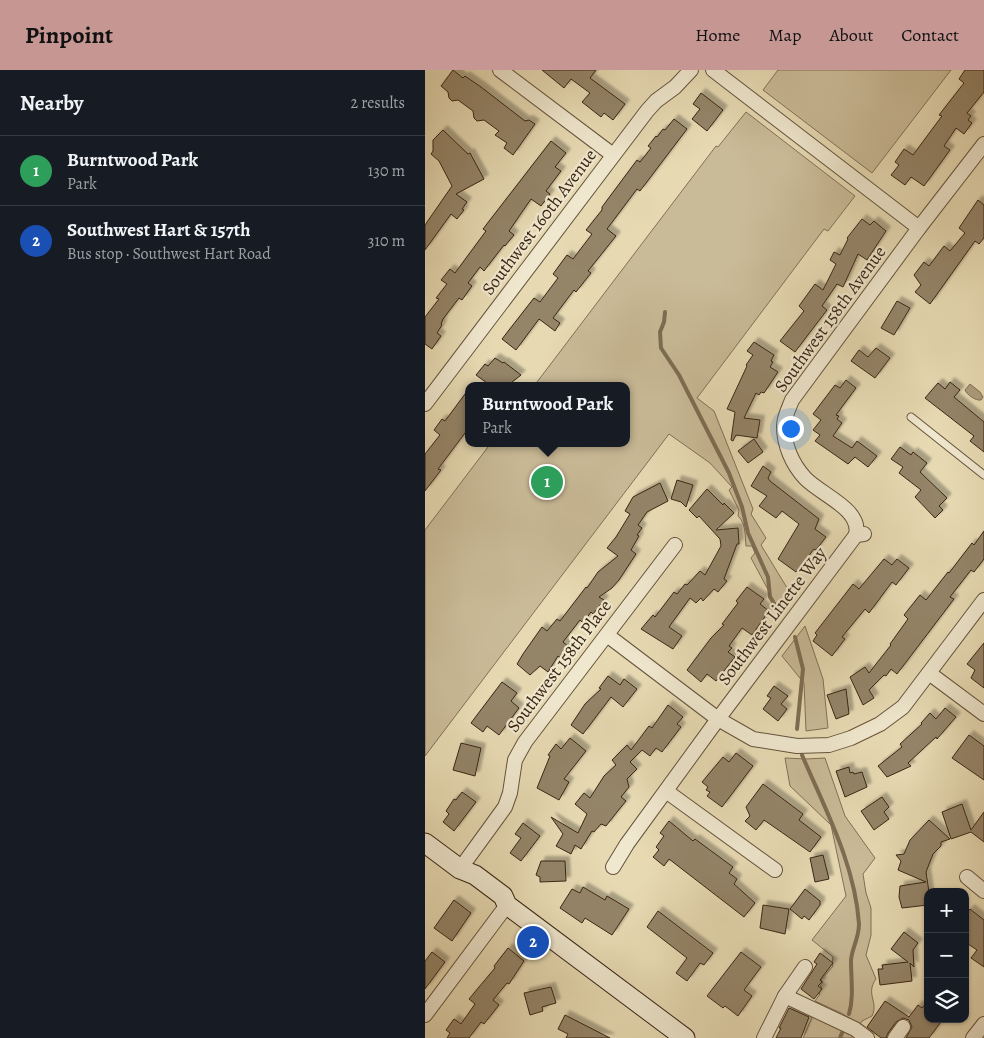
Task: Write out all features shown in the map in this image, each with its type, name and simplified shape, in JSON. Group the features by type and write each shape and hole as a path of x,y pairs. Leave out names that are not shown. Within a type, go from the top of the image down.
{"main road":[{"path":"425,843 460,869 475,875 503,896 507,905 685,1038"}],"street":[{"path":"500,70 613,154"},
{"name":"Southwest 160th Avenue","path":"425,404 647,111 655,102 675,87 691,70"},
{"path":"713,70 919,228"},
{"name":"Southwest 158th Avenue","path":"860,535 853,515 805,479 788,454 784,424 792,400 919,228 984,144"},
{"name":"Southwest Linette Way","path":"613,867 627,844 718,719 860,535"},
{"name":"Southwest 158th Place","path":"460,869 505,807 511,792 515,760 519,750 675,545"},
{"path":"607,635 718,719 753,739 797,746 829,745 851,738 880,724 903,706 984,600"},
{"path":"929,673 984,714"},
{"path":"666,790 775,870"},
{"path":"967,877 984,891"},
{"path":"425,1015 507,905"},
{"path":"764,1038 785,996 805,967"},
{"path":"785,996 855,1028 867,1038"},
{"path":"973,1038 984,1024"}],"lane":[{"path":"911,417 984,475"}],"shaded area":[{"path":"778,70 951,70 872,173 763,90"},
{"path":"746,112 855,196 828,231 824,229 697,398 714,411 753,509 751,514 766,538 761,545 792,596 780,612 751,558 755,553 752,546 746,546 744,526 738,516 739,510 729,490 732,487 710,463 669,434 425,756 425,530 488,447 630,447 630,382 537,382 716,146 718,147"},
{"path":"970,384 980,392 983,397 981,400 974,399 966,392 965,390"},
{"path":"805,626 823,679 828,728 806,731 804,683 782,656"},
{"path":"785,758 825,758 845,816 875,858 863,874 871,908 871,935 866,955 876,979 872,989 874,1011 872,1016 860,1024 815,1001 822,988 820,986 823,982 821,980 833,966 833,957 812,940 846,896 831,825 790,786"},
{"path":"814,1013 858,1038 803,1038"}],"building":[{"path":"453,70 463,78 465,76 481,87 525,121 529,120 535,124 513,155 504,148 507,143 495,135 499,131 484,120 477,121 474,118 473,111 458,100 452,101 449,98 448,92 441,86"},
{"path":"542,70 596,70 590,78 625,104 613,120 604,113 601,117 582,102 590,93 571,79 564,88"},
{"path":"965,70 984,70 984,92 967,113 971,116 968,120 972,123 964,134 956,128 944,146 950,150 924,186 911,177 905,185 891,175 899,165 895,162 904,149 913,155 942,116 939,115 964,83 959,79"},
{"path":"701,93 723,110 707,131 692,119 700,109 693,104"},
{"path":"674,119 687,129 640,191 637,189 607,229 616,236 588,271 591,273 576,292 574,290 553,318 560,323 555,331 539,319 516,350 502,339 534,298 540,302 558,278 553,274 567,255 573,259 592,234 586,230 602,210 602,207 637,160 640,162 651,148 648,146 656,136 663,129 665,130"},
{"path":"443,130 468,154 470,153 484,179 456,194 467,202 462,209 464,210 457,219 451,214 425,250 425,225 452,186 439,161 431,154 433,151 433,140"},
{"path":"551,141 566,153 555,167 561,171 546,191 550,194 541,206 531,199 509,231 514,235 484,271 480,267 468,283 472,286 462,300 459,298 443,319 437,333 441,336 432,349 425,344 425,317 439,299 436,298 447,284 441,280 450,269 455,273 486,231 483,229"},
{"path":"978,200 984,205 984,238 979,244 975,241 930,304 915,292 921,285 914,275 924,262 929,266 944,246 950,251 965,233 959,228"},
{"path":"862,219 870,225 874,221 886,231 867,260 858,254 843,287 837,284 822,306 827,310 795,352 780,341 804,311 799,306 815,284 823,290 836,264 830,260 834,252 840,255 847,238"},
{"path":"897,301 910,308 894,335 881,328"},
{"path":"754,342 774,355 770,367 778,372 764,393 761,392 759,395 756,393 744,418 760,420 757,438 736,435 733,441 731,440 735,412 727,409 746,365 753,355 747,351"},
{"path":"876,348 890,358 875,378 851,361 859,350 868,357"},
{"path":"495,358 504,362 521,375 512,382 486,382 476,375 485,364 488,366"},
{"path":"846,380 856,388 836,415 839,416 837,419 842,423 833,436 852,448 857,441 877,456 868,467 855,457 848,464 815,441 820,435 813,430 821,420 813,414 835,385 840,388"},
{"path":"950,382 960,390 954,397 984,422 984,452 970,441 974,436 925,398 938,383 945,389"},
{"path":"465,394 465,433 438,469 441,470 425,491 425,454 440,435 434,430 442,419 445,421"},
{"path":"754,439 763,452 748,463 738,451"},
{"path":"900,447 911,455 913,452 927,463 920,472 947,498 939,506 943,510 935,518 915,497 921,490 899,473 903,467 891,459"},
{"path":"763,466 771,472 768,478 770,481 819,519 815,529 826,537 796,572 778,559 799,524 782,511 776,518 759,506 767,496 751,486"},
{"path":"677,480 693,485 686,507 681,502 671,499"},
{"path":"660,483 668,501 647,512 638,525 642,528 631,550 636,554 619,580 612,588 599,597 604,600 593,614 591,612 583,623 580,620 563,642 569,647 561,658 558,656 548,672 540,666 530,675 517,664 523,654 542,627 547,631 557,619 560,621 598,572 618,556 607,548 630,514 625,511 633,497"},
{"path":"707,489 734,513 716,530 738,528 739,544 737,544 724,579 727,581 718,592 714,589 703,601 701,598 696,603 690,598 669,627 682,636 673,649 641,629 653,615 655,617 674,592 677,594 700,571 705,575 721,546 720,539 699,516 697,518 689,510"},
{"path":"984,531 984,559 974,572 971,570 950,597 954,599 897,674 891,669 886,676 884,675 869,690 874,698 863,705 850,677 865,667 869,673 908,619 904,615 920,595 926,600"},
{"path":"884,559 892,565 897,559 909,568 896,585 892,582 869,613 865,609 842,637 845,639 832,656 813,641 817,635 815,633 853,584 859,589"},
{"path":"747,587 764,599 760,604 769,611 752,635 742,628 729,646 732,648 728,652 735,657 716,681 707,674 701,682 687,670 711,638 724,625 722,624 738,603 736,601"},
{"path":"984,643 984,688 971,678 975,670 967,664"},
{"path":"608,676 620,685 624,679 637,689 623,707 611,697 583,734 571,725 585,704 601,689 599,688"},
{"path":"502,682 517,693 511,701 519,708 499,735 487,726 483,732 471,723"},
{"path":"774,686 788,696 781,704 787,709 778,721 763,709 771,698 767,696"},
{"path":"846,689 849,714 836,719 827,695"},
{"path":"668,705 683,717 677,724 681,727 662,752 656,748 650,756 642,750 630,762 637,769 627,779 629,787 621,797 626,801 606,826 601,824 594,832 592,831 581,849 575,845 571,854 556,846 563,834 551,817 578,833 587,814 575,804 584,793 590,798 604,776 616,765 612,760 627,745 631,750 649,726 652,728"},
{"path":"945,708 956,717 937,739 936,737 908,763 911,766 887,777 878,766 902,747 900,744 922,724 930,713 936,719"},
{"path":"969,735 984,746 984,780 952,758"},
{"path":"570,738 586,751 564,779 569,782 559,800 537,788 550,756 548,755 556,744 561,749"},
{"path":"461,743 481,748 475,776 453,770"},
{"path":"736,753 753,766 722,807 707,796 710,792 706,790 708,787 702,782 723,757 729,762"},
{"path":"849,767 850,773 862,772 867,787 845,797 836,771"},
{"path":"763,784 803,814 799,820 821,837 810,852 764,820 756,830 745,821 750,816 746,807"},
{"path":"462,792 476,802 454,831 443,822 449,814 446,811 454,799 456,800"},
{"path":"882,797 889,807 884,812 889,819 874,830 861,811"},
{"path":"962,804 971,830 984,812 984,842 971,832 951,839 942,812"},
{"path":"929,820 950,839 941,842 941,846 933,854 926,872 928,888 924,888 924,905 902,908 899,897 900,886 926,882 898,870 901,861 896,855 904,854 910,840"},
{"path":"669,821 693,841 695,839 733,867 729,873 737,879 734,884 755,903 744,917 669,859 664,866 653,857 659,850 656,847 664,836 660,833"},
{"path":"523,823 540,836 521,861 510,853 521,838 515,834"},
{"path":"823,855 829,879 815,882 810,858"},
{"path":"541,861 565,861 566,881 540,882 540,877 536,875"},
{"path":"583,887 605,900 607,896 629,909 612,935 585,918 582,923 560,908 572,889 580,893"},
{"path":"805,889 820,901 820,905 809,920 804,916 802,919 790,909"},
{"path":"454,900 471,913 452,941 434,928"},
{"path":"763,905 789,909 785,934 760,928"},
{"path":"970,909 984,920 984,967 971,958 977,950 969,945"},
{"path":"658,911 713,953 704,965 700,963 687,981 676,973 687,958 647,927"},
{"path":"904,932 918,943 913,950 914,967 910,963 912,981 880,985 878,969 883,969 882,965 908,962 891,949"},
{"path":"508,948 524,961 509,984 507,983 493,1000 499,1005 484,1024 481,1022 469,1038 447,1038 450,1033 446,1030 454,1019 461,1024 475,1004 469,999 495,968 494,966"},
{"path":"432,952 445,962 425,989 425,961"},
{"path":"741,952 761,967 744,990 752,996 738,1016 707,996"},
{"path":"820,953 833,963 820,980 822,982 818,986 822,989 814,999 801,989 817,964 814,962"},
{"path":"551,987 556,1003 542,1007 543,1011 530,1015 524,993"},
{"path":"885,1001 909,1017 918,1005 922,1008 924,1006 924,1023 940,1023 929,1038 906,1038 912,1027 909,1020 903,1018 896,1022 886,1038 881,1038 867,1027"},
{"path":"789,1008 809,1017 801,1038 776,1038 781,1028 779,1028"},
{"path":"565,1015 610,1038 566,1038 568,1034 558,1029"}],"waterway":[{"path":"665,312 660,332 661,348 679,375 729,473 742,507 748,533 768,577 770,597 780,613"},
{"path":"795,637 803,669 797,729"},
{"path":"802,755 838,837 852,880 856,902 859,929 851,957 852,995 849,1014"},
{"path":"840,1038 842,1033"}],"place":[{"name":"Burntwood Park","path":"547,482"},
{"name":"Southwest Hart & 157th","path":"533,942"}]}
